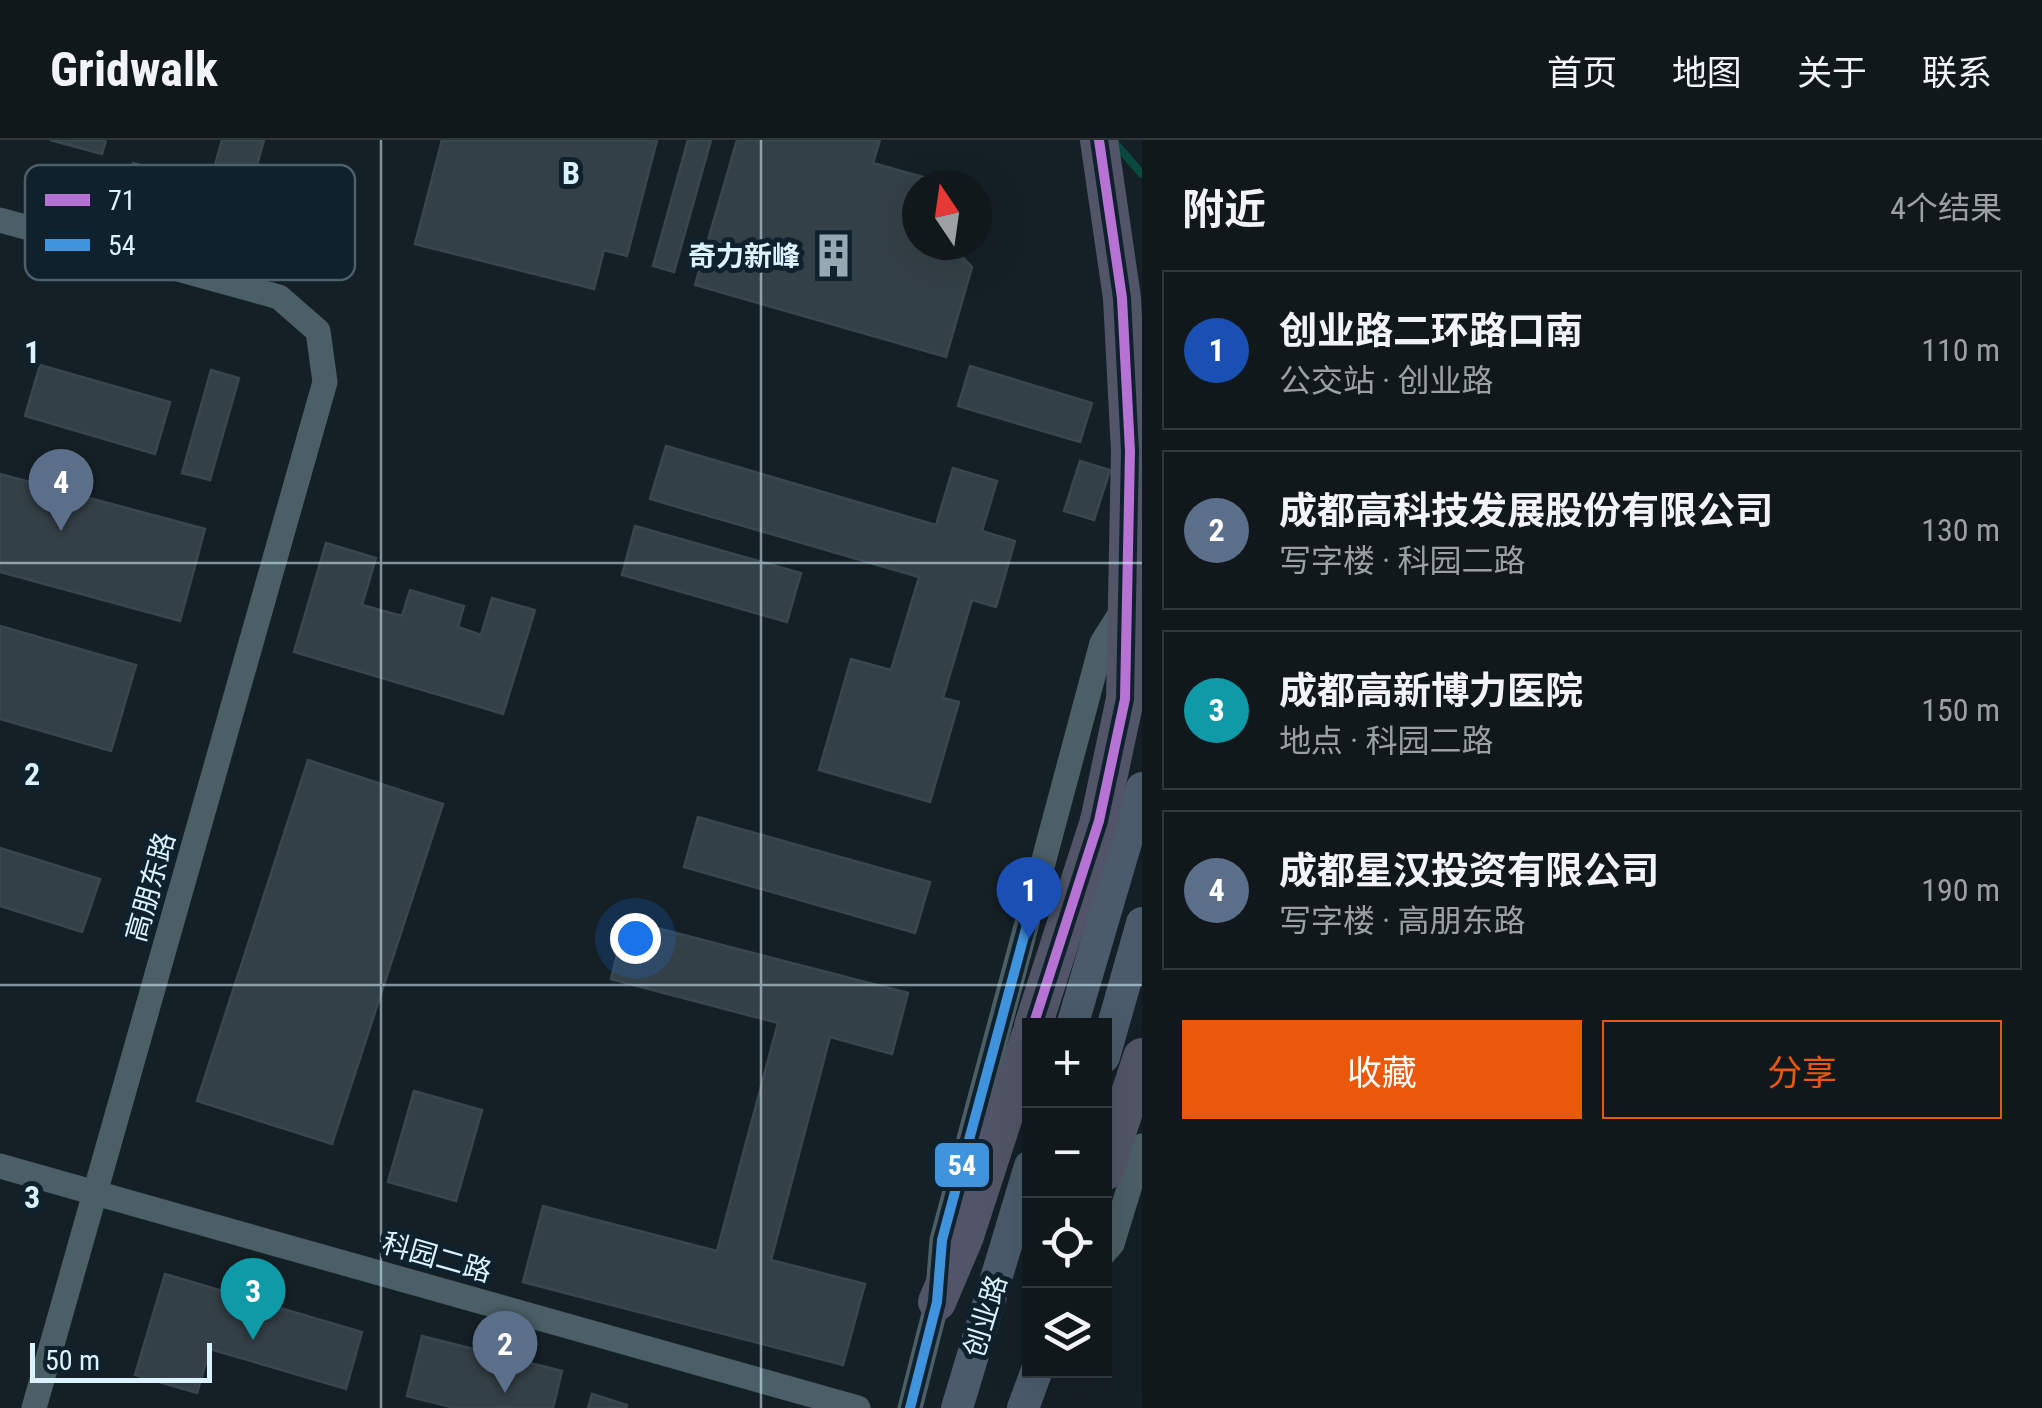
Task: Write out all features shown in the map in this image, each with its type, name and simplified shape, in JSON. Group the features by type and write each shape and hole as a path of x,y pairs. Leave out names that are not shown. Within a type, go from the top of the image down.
{"highway":[{"path":"1099,140 1122,298 1130,451 1125,699"},
{"path":"1036,1018 1099,821 1142,604"},
{"path":"1112,1148 1142,1058"},
{"path":"937,1302 964,1236 1022,1060"}],"main road":[{"path":"1074,1018 1142,788"},
{"path":"1112,1029 1142,923"},
{"name":"创业路","path":"957,1408 1022,1193"},
{"path":"1023,1408 1034,1378"}],"street":[{"name":"高朋东路","path":"0,220 25,227"},
{"name":"高朋东路","path":"34,1408 325,382 318,332 279,297 217,280"},
{"path":"910,1408 937,1302 942,1240 1102,643 1142,578"},
{"path":"1112,1244 1142,1146"},
{"name":"科园二路","path":"0,1166 858,1408"}],"building":[{"path":"50,140 106,140 102,154"},
{"path":"222,140 264,140 257,165 215,165"},
{"path":"442,140 657,140 627,256 604,250 594,289 415,244"},
{"path":"688,140 711,140 674,272 653,266"},
{"name":"奇力新峰","path":"737,140 880,140 873,163 902,171 902,260 965,260 972,267 946,357 695,285"},
{"path":"40,365 170,402 155,454 25,416"},
{"path":"970,366 1092,403 1080,442 958,406"},
{"path":"211,370 239,378 210,480 182,473"},
{"path":"666,446 936,525 953,468 997,481 982,531 1015,541 996,607 972,600 943,698 959,702 930,802 819,770 851,659 891,670 919,577 650,499"},
{"path":"1080,461 1110,470 1094,520 1064,511"},
{"path":"0,474 205,529 180,621 0,572"},
{"path":"635,526 801,573 787,622 622,575"},
{"path":"326,543 376,558 362,605 402,616 410,590 464,606 458,627 481,635 492,598 535,610 503,714 294,652"},
{"path":"0,626 136,665 111,751 0,719"},
{"path":"308,760 443,804 332,1144 197,1101"},
{"path":"698,817 930,882 915,933 684,867"},
{"path":"0,848 100,879 82,932 0,906"},
{"path":"626,920 908,993 892,1054 830,1037 771,1260 865,1284 843,1365 523,1282 543,1206 717,1251 778,1023 611,979"},
{"path":"414,1091 482,1110 456,1201 388,1182"},
{"path":"165,1274 362,1332 346,1389 210,1349 197,1393 135,1375"},
{"path":"422,1336 562,1371 553,1408 455,1408 407,1396"},
{"path":"592,1394 627,1405 626,1408 588,1408"}],"waterway":[{"path":"1115,143 1142,174"}],"transit line":[{"name":"71","path":"1036,1018 1099,821 1125,699 1130,451 1122,298 1099,140"},
{"name":"54","path":"910,1408 937,1302 942,1240 1027,925"}],"place":[{"name":"奇力新峰","path":"833,256"},
{"name":"成都星汉投资有限公司","path":"61,531"},
{"name":"创业路二环路口南","path":"1029,939"},
{"name":"成都高新博力医院","path":"253,1340"},
{"name":"成都高科技发展股份有限公司","path":"505,1393"}]}
